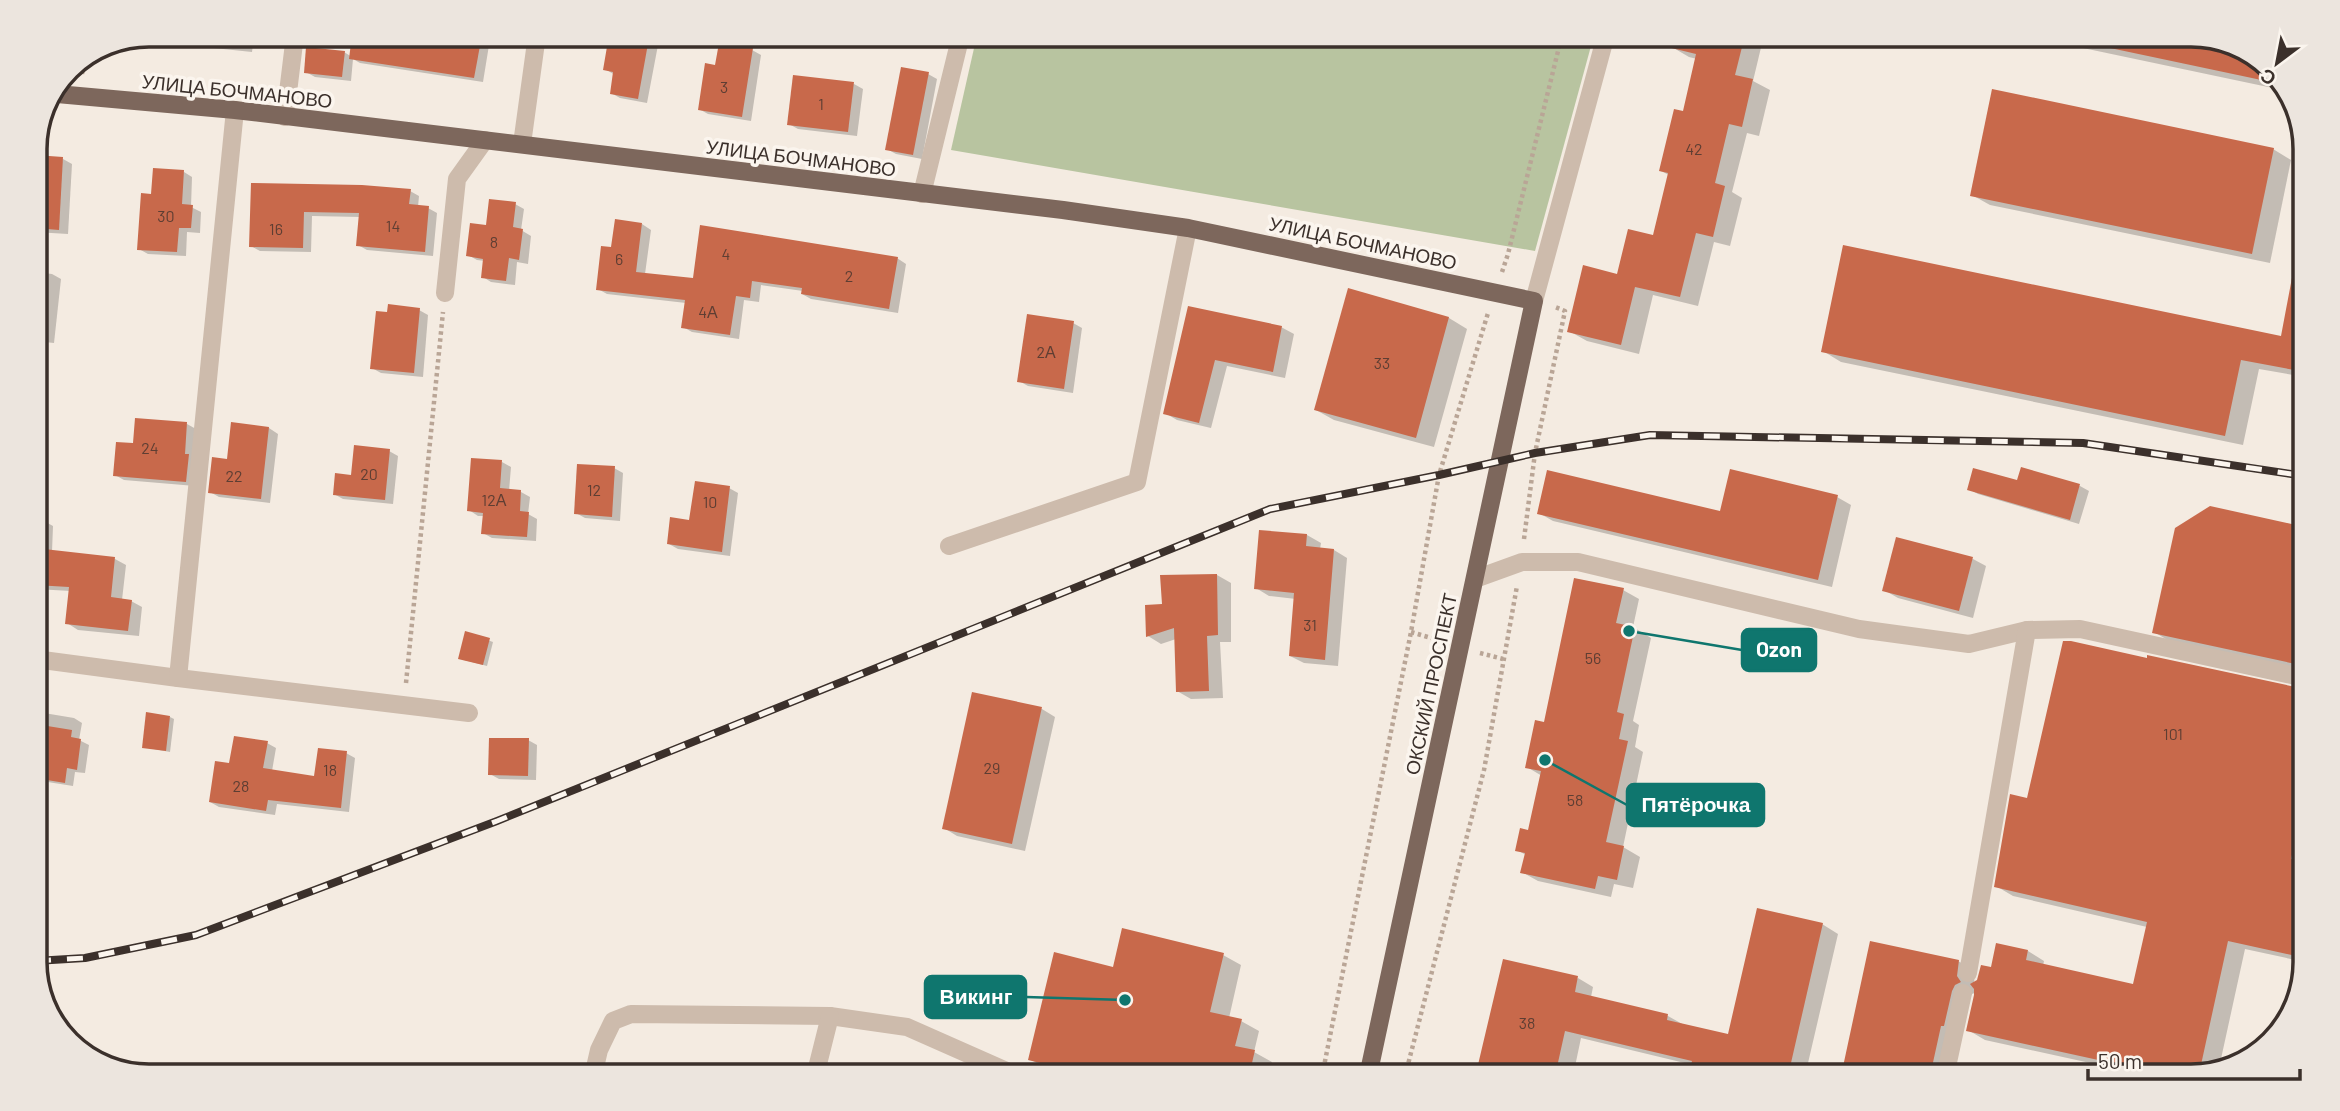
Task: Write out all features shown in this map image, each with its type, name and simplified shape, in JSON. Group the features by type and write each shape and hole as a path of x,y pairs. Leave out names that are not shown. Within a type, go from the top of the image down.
{"main road":[{"name":"УЛИЦА БОЧМАНОВО","path":"63,95 234,110 1063,210 1188,228 1534,301"},
{"name":"ОКСКИЙ ПРОСПЕКТ","path":"1371,1064 1534,301"}],"street":[{"path":"285,117 294,47"},
{"path":"522,144 535,47"},
{"path":"922,194 958,47"},
{"path":"1534,301 1603,47"},
{"path":"178,678 234,110"},
{"path":"444,293 457,179 485,140"},
{"path":"949,546 1138,482 1188,228"},
{"path":"1475,579 1522,562 1578,562 1859,629 1969,644 2027,630 2080,629 2293,675"},
{"path":"1968,973 2027,630"},
{"path":"47,661 469,713"},
{"path":"1948,1064 1963,993"},
{"path":"596,1064 613,1020 631,1014 830,1016 907,1027 991,1064"},
{"path":"818,1064 830,1016"}],"path":[{"path":"1324,1064 1411,632 1439,475 1508,254 1559,47"},
{"path":"404,705 444,293"},
{"path":"1408,1064 1484,770 1522,562 1535,453 1565,311 1534,301"}],"green space":[{"path":"974,47 1591,47 1535,251 951,150"}],"building":[{"path":"306,47 345,51 342,77 304,73"},
{"path":"350,47 480,47 474,78 349,59"},
{"path":"607,47 647,47 638,99 610,94 613,72 603,70"},
{"path":"718,47 753,48 742,117 698,110 705,63 715,65"},
{"path":"1667,47 1742,47 1735,75 1753,79 1742,127 1729,124 1715,183 1725,186 1713,237 1696,233 1680,297 1635,287 1621,345 1567,332 1583,265 1617,274 1628,229 1653,235 1668,173 1659,171 1674,109 1683,111 1696,54"},
{"path":"2105,47 2191,47 2230,55 2242,61 2242,76"},
{"path":"901,67 929,72 913,155 885,150"},
{"path":"793,75 854,82 848,132 787,125"},
{"path":"1992,89 2274,148 2252,254 1970,196"},
{"path":"47,156 63,157 59,230 47,229"},
{"path":"153,168 184,170 182,204 193,205 191,228 179,228 177,252 137,250 141,193 151,194"},
{"path":"251,183 362,185 411,189 409,204 429,206 425,252 356,246 359,213 304,212 303,248 249,247"},
{"path":"489,199 516,202 513,227 523,229 519,260 509,258 506,281 481,278 483,259 466,256 470,223 486,225"},
{"path":"615,219 642,223 636,272 693,278 700,225 898,257 889,309 801,294 802,288 752,281 750,298 736,296 730,335 681,328 685,300 596,290 601,246 611,247"},
{"path":"1843,245 2281,336 2293,272 2293,370 2241,360 2225,436 1821,352"},
{"path":"1348,288 1449,317 1416,438 1314,410"},
{"path":"388,304 420,308 414,373 370,369 376,311 387,312"},
{"path":"1188,306 1282,326 1273,372 1215,360 1199,423 1163,414"},
{"path":"1027,314 1074,321 1064,389 1017,382"},
{"path":"135,418 187,422 185,454 189,454 186,482 113,476 116,442 133,443"},
{"path":"231,422 269,427 261,499 208,493 212,457 227,459"},
{"path":"354,445 390,449 385,500 333,495 335,473 351,475"},
{"path":"471,458 502,460 500,488 521,490 520,511 529,512 527,537 481,534 483,513 467,511"},
{"path":"577,464 615,466 612,517 574,514"},
{"path":"2021,467 2080,484 2070,520 1967,490 1973,468 2017,480"},
{"path":"1730,469 1838,495 1818,580 1537,514 1547,470 1720,511"},
{"path":"695,481 730,486 722,552 667,544 670,517 689,520"},
{"path":"2210,506 2293,524 2293,663 2152,633 2175,528"},
{"path":"1259,530 1307,534 1306,546 1334,549 1325,660 1289,656 1294,593 1254,589"},
{"path":"1896,537 1973,557 1959,611 1882,591"},
{"path":"47,549 115,557 111,597 132,600 128,631 65,624 69,587 47,586"},
{"path":"1217,574 1218,635 1207,636 1209,691 1176,692 1174,628 1146,637 1145,605 1162,604 1160,575"},
{"path":"1574,578 1624,588 1616,623 1635,627 1617,712 1624,714 1619,739 1628,741 1606,842 1624,846 1617,880 1598,876 1595,889 1520,873 1525,853 1515,851 1520,828 1528,830 1541,771 1525,768 1535,720 1544,722"},
{"path":"465,631 490,638 483,665 458,659"},
{"path":"2063,641 2147,658 2147,655 2293,686 2293,955 2228,941 2201,1063 2112,1064 1966,1031 1974,995 1970,984 1977,980 1981,965 1991,967 1996,943 2028,950 2026,960 2133,984 2147,922 1994,887 2010,794 2027,798"},
{"path":"972,692 1042,707 1012,844 942,829"},
{"path":"146,712 170,716 166,751 142,748"},
{"path":"47,726 72,730 71,737 81,739 77,770 67,768 65,783 47,780"},
{"path":"234,736 268,741 263,768 314,776 318,748 347,751 341,808 268,800 266,811 209,802 215,761 229,763"},
{"path":"489,738 529,738 528,776 488,775"},
{"path":"1757,908 1823,923 1791,1064 1691,1064 1692,1061 1565,1031 1558,1064 1478,1064 1503,959 1578,976 1575,992 1668,1014 1667,1020 1728,1034"},
{"path":"1122,928 1224,953 1210,1012 1242,1019 1235,1046 1255,1050 1252,1064 1044,1064 1028,1060 1054,952 1113,967"},
{"path":"1870,941 1959,960 1957,976 1961,982 1955,985 1952,991 1933,1064 1844,1064"}],"railway":[{"path":"47,960 85,958 196,935 497,821 1270,509 1535,453 1650,435 2083,443 2293,474"}],"place":[{"name":"Ozon","path":"1629,631"},
{"name":"Пятёрочка","path":"1545,760"},
{"name":"Викинг","path":"1125,1000"}]}
